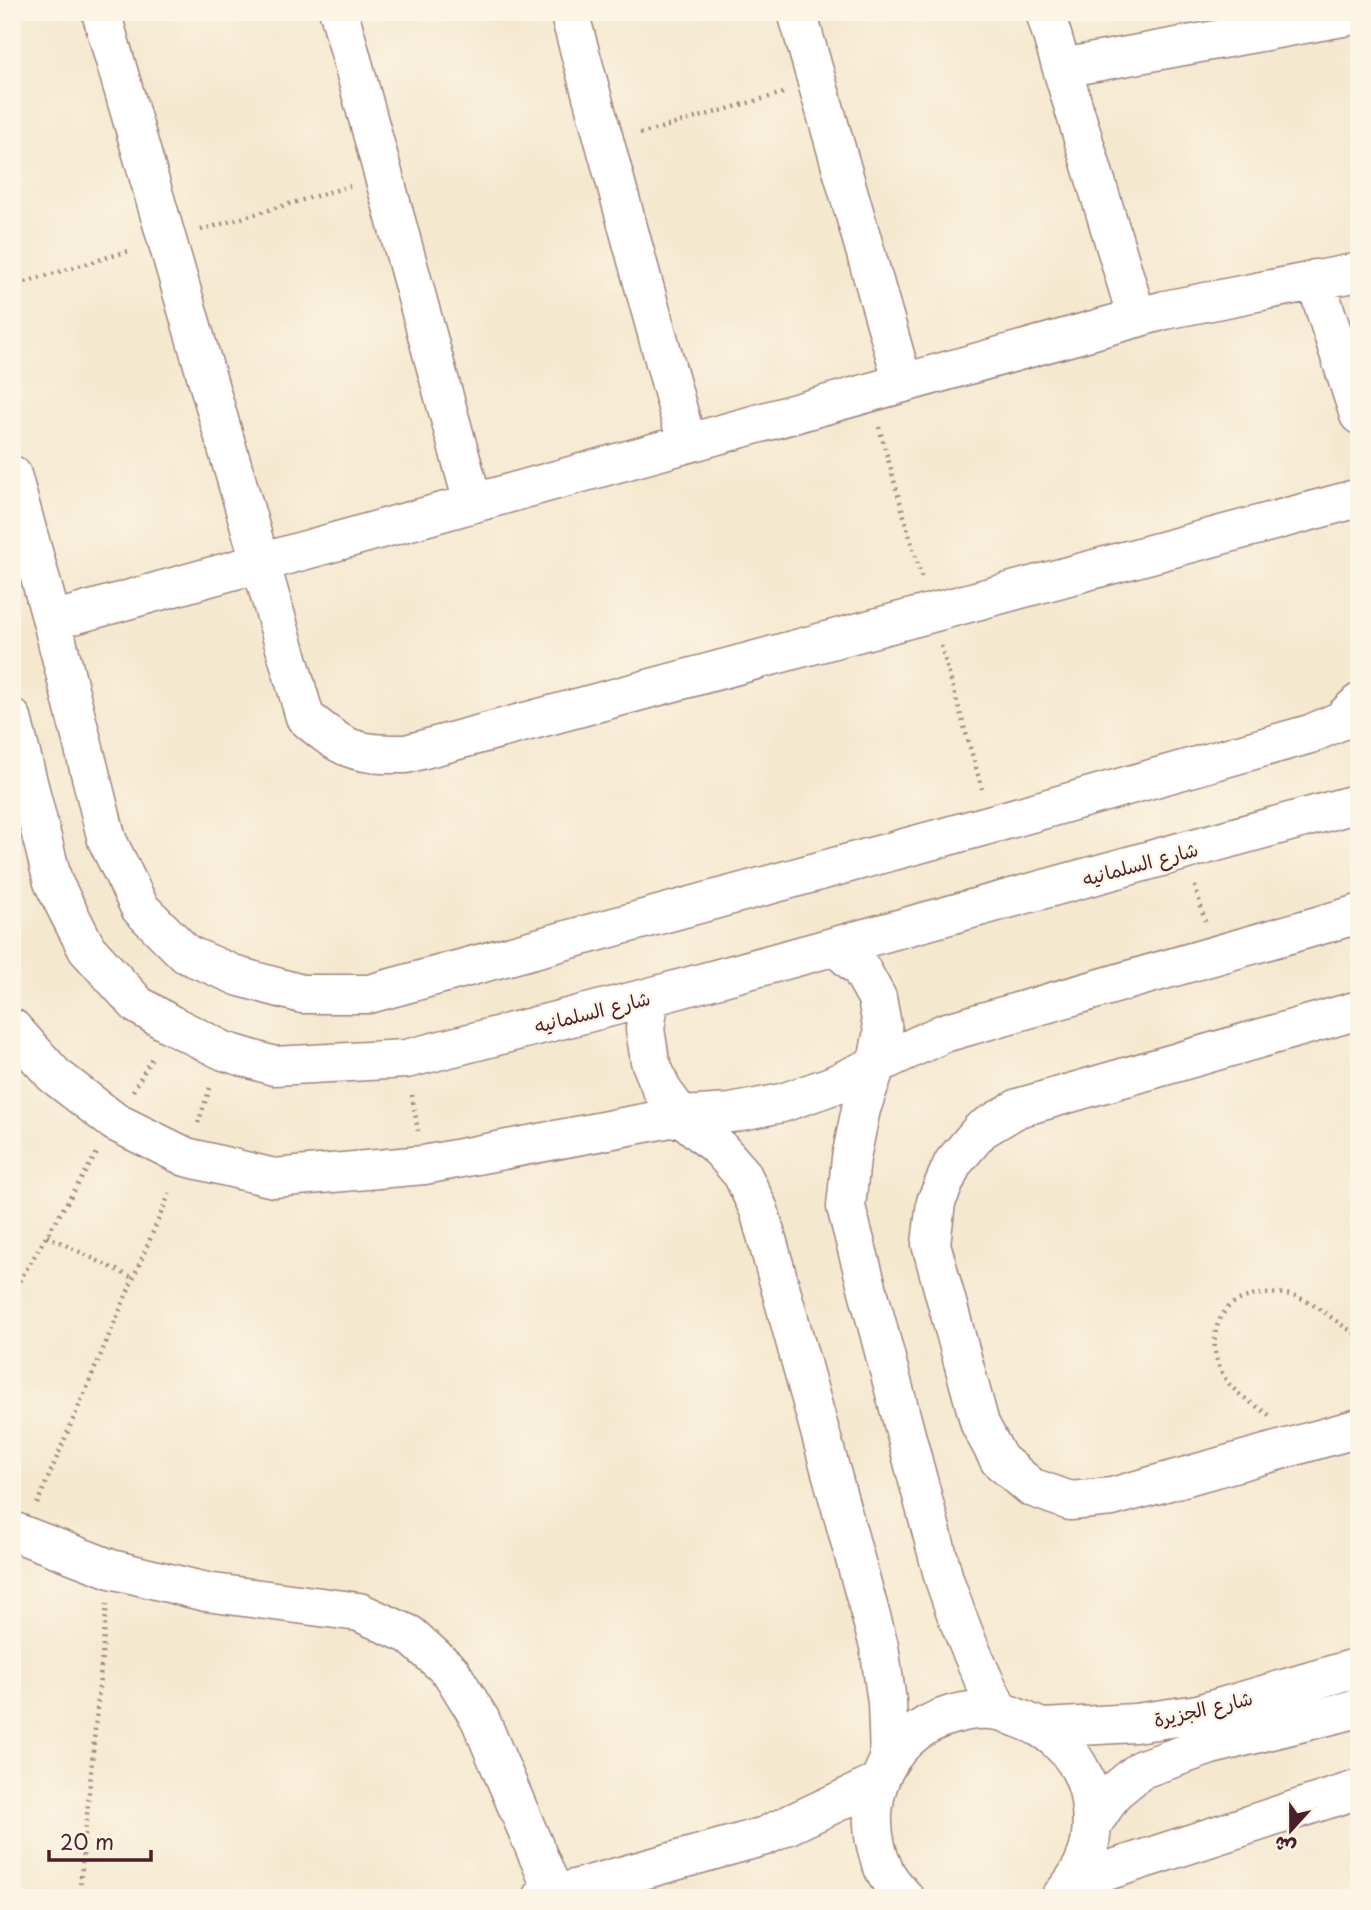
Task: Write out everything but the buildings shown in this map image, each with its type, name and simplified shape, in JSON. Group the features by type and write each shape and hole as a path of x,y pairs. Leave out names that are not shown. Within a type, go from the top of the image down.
{"street":[{"path":"101,12 304,717 333,741 369,754 407,754 1359,498"},
{"path":"340,12 473,503"},
{"path":"569,12 687,443"},
{"path":"797,12 903,383"},
{"path":"1045,12 1137,318"},
{"path":"1062,68 1359,14"},
{"path":"52,621 1165,310 1359,272"},
{"path":"1315,279 1359,415"},
{"path":"12,475 107,840 140,908 186,954 240,977 302,994 369,994 992,824 1310,734 1340,721 1359,703"},
{"name":"شارع السلمانيه","path":"12,718 53,882 87,949 138,1005 223,1051 274,1066 406,1059 650,997 1359,803"},
{"path":"12,1028 54,1075 115,1122 186,1157 274,1178 424,1165 681,1116 731,1114 782,1103 831,1086 944,1033 1359,914"},
{"path":"836,947 861,969 877,998 883,1031 877,1063 861,1109 851,1158 846,1207 944,1579 958,1624 999,1711"},
{"path":"650,997 645,1029 650,1060 662,1090 681,1116 720,1149 742,1174 759,1210 879,1646 887,1702 884,1771 872,1814 875,1845 886,1875 905,1898"},
{"path":"1359,1010 1018,1108 981,1130 953,1163 936,1202 931,1244 980,1424 999,1460 1031,1488 1070,1501 1112,1497 1359,1428"},
{"path":"17,1534 111,1569 206,1592 359,1612 410,1635 451,1672 480,1720 551,1897 765,1836 884,1771 910,1736 937,1719 967,1711 999,1711 1044,1728 1071,1753 1088,1785 1094,1822 1089,1852 1068,1889"},
{"name":"شارع الجزيرة","path":"1044,1728 1135,1723 1198,1714 1359,1667"},
{"name":"شارع الجزيرة","path":"1094,1822 1114,1792 1142,1769 1211,1745 1359,1709"},
{"path":"1068,1889 1359,1789"}],"path":[{"path":"605,144 817,83"},
{"path":"1185,851 1214,955"},
{"path":"12,1293 115,1122 170,1024"},
{"path":"17,1534 186,1157 223,1051"},
{"path":"406,1059 424,1165"},
{"path":"47,1236 133,1278"},
{"path":"1307,1443 1228,1383 1218,1366 1215,1347 1217,1327 1225,1309 1244,1299 1264,1294 1284,1294 1305,1299 1359,1335"},
{"path":"79,1898 111,1569"}]}
